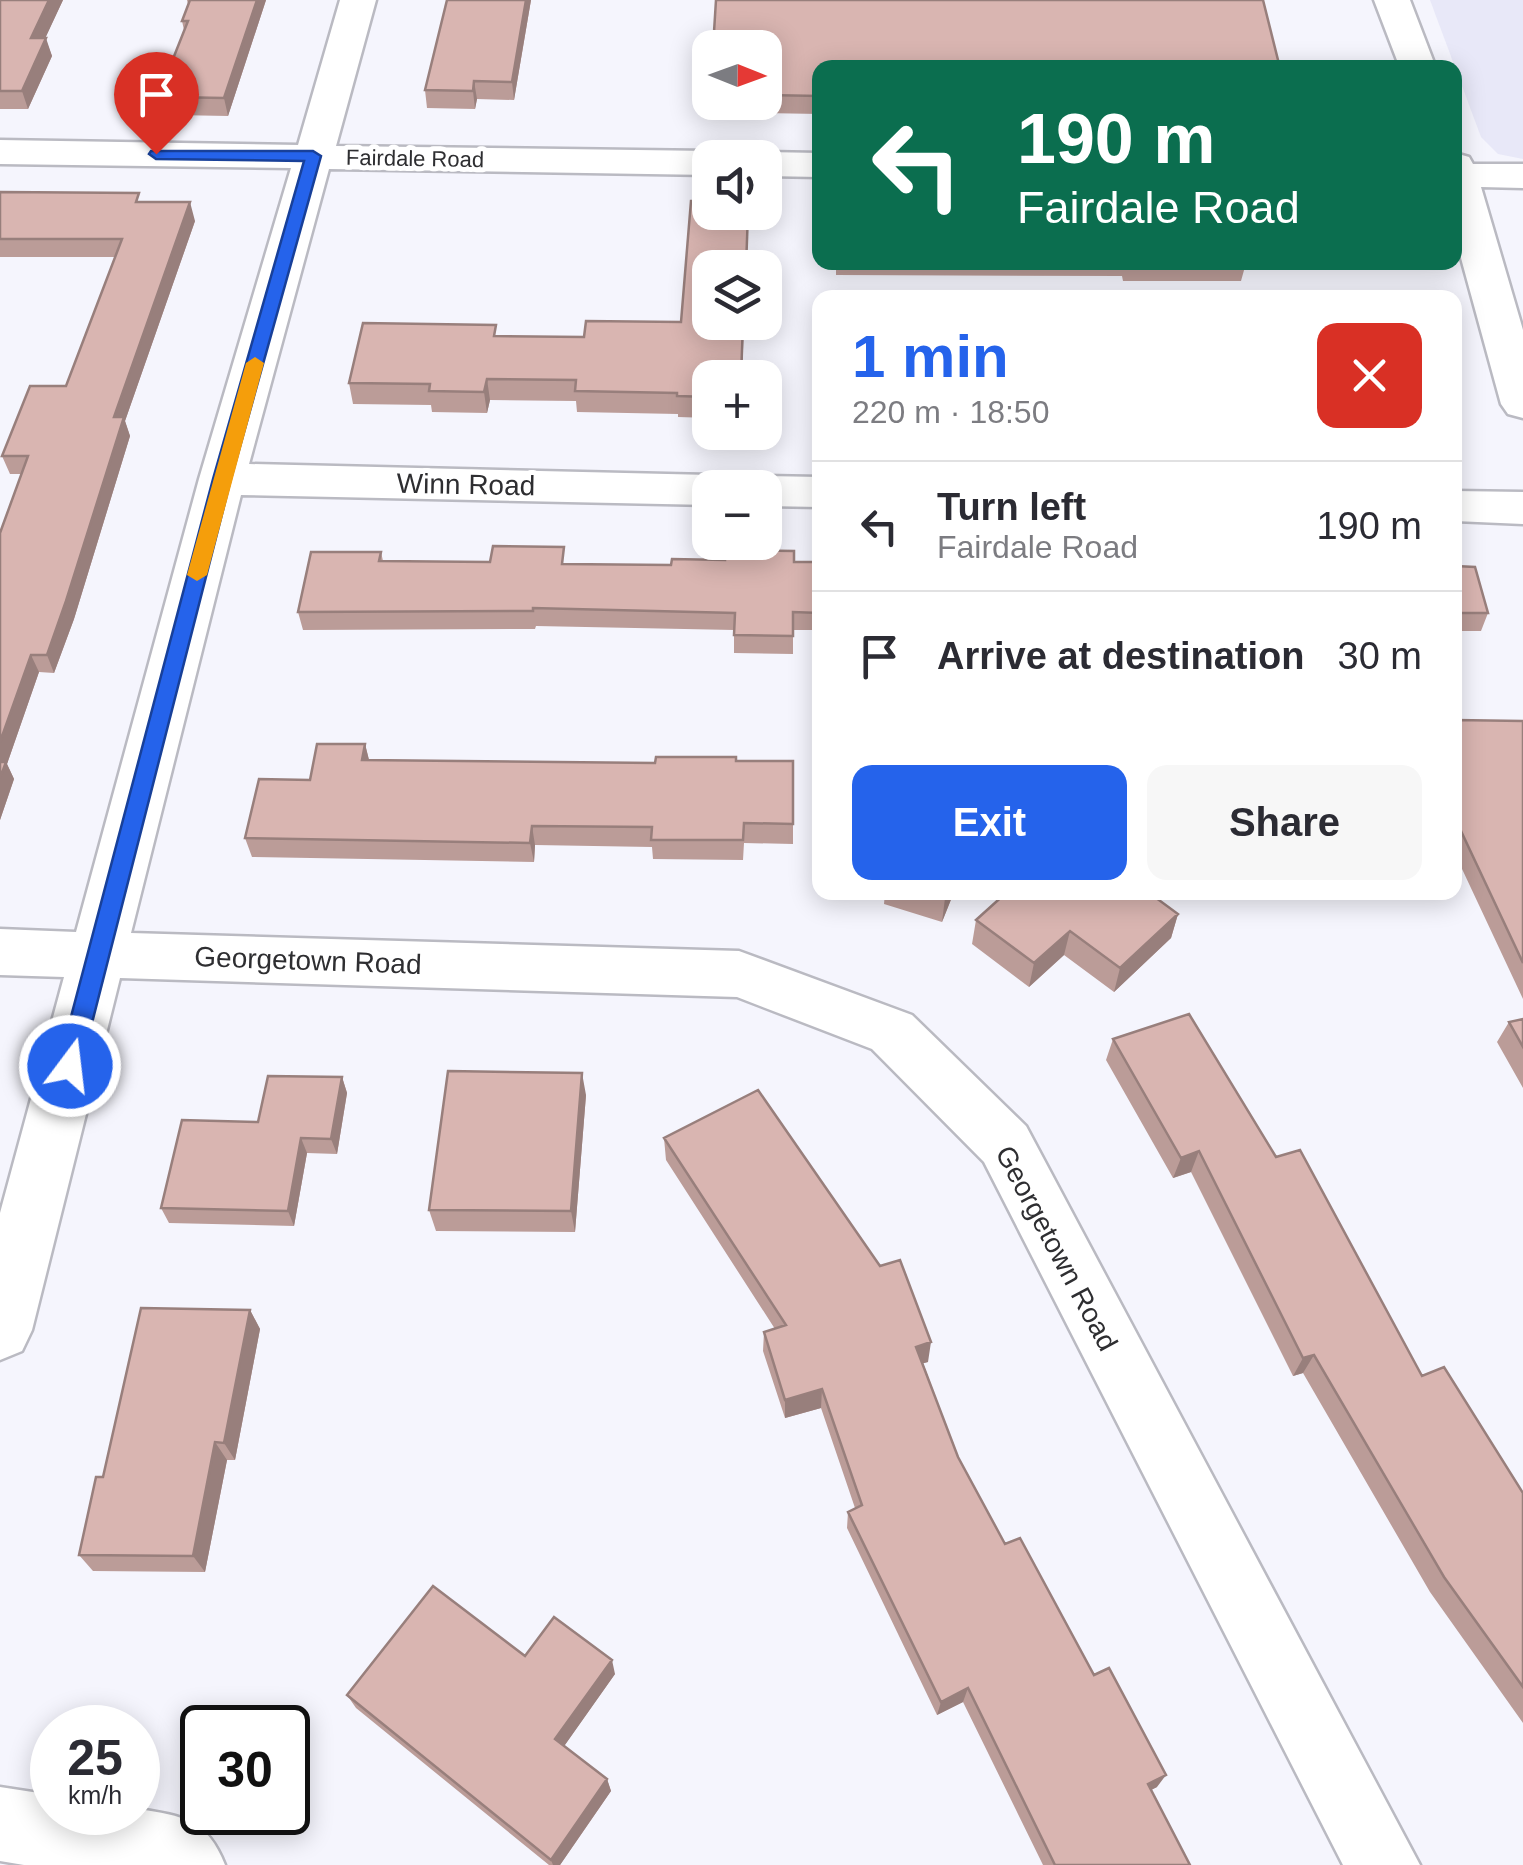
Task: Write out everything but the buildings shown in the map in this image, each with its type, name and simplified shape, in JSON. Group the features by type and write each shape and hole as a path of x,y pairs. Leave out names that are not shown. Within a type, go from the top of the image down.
{"street":[{"path":"0,1330 222,479 358,0"},
{"path":"1392,0 1415,60"},
{"name":"Fairdale Road","path":"0,152 692,163"},
{"path":"782,164 812,164"},
{"path":"1462,172 1523,176"},
{"path":"1462,193 1523,404"},
{"name":"Winn Road","path":"222,479 692,490"},
{"path":"782,491 812,492"},
{"path":"1462,506 1523,508"},
{"name":"Georgetown Road","path":"0,952 739,974 892,1032 1004,1144 1383,1865"},
{"path":"0,1824 173,1852 188,1865"}],"shaded area":[{"path":"1430,0 1523,0 1523,159 1498,154 1481,137 1462,86 1462,60 1452,60"}],"slow traffic":[{"path":"197,575 255,363"}],"route":[{"path":"70,1066 222,479 313,156 156,154"}]}
